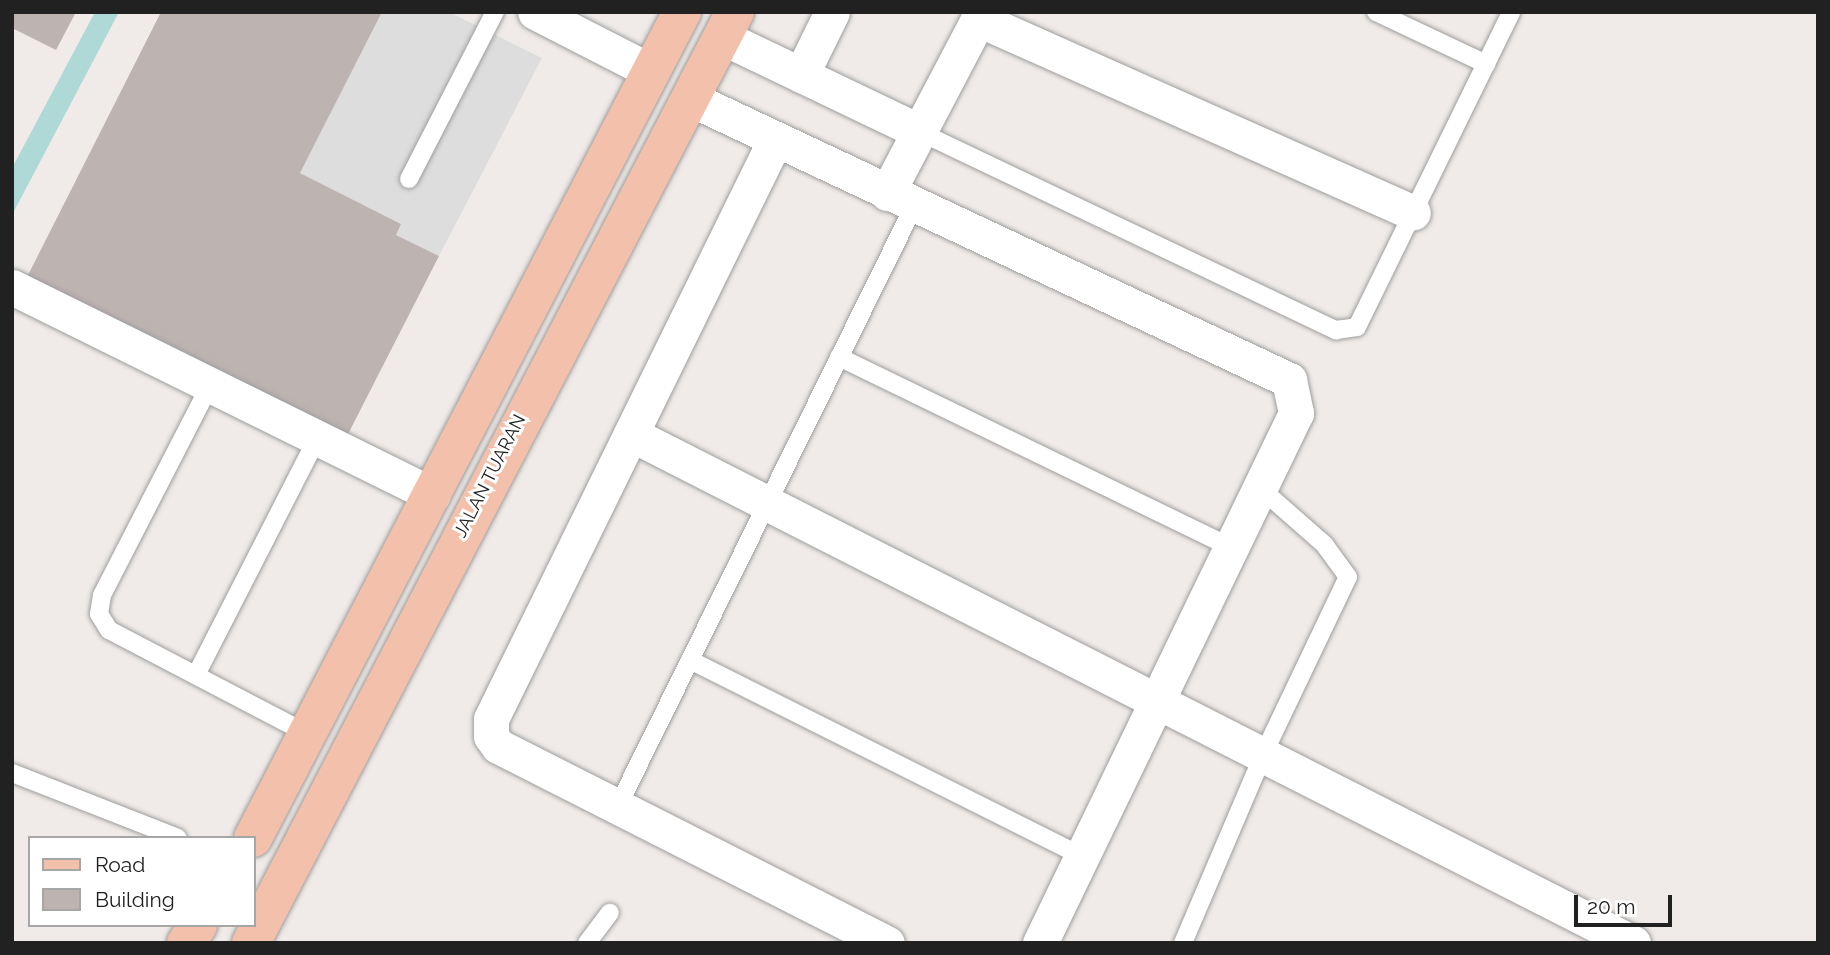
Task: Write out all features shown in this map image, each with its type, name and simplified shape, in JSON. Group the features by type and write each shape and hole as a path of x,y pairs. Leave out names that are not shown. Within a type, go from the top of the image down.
{"main road":[{"path":"254,836 682,12"},
{"name":"JALAN TUARAN","path":"251,943 537,385 729,25"},
{"path":"186,943 197,927"}],"street":[{"path":"535,12 652,72"},
{"path":"801,75 832,12"},
{"path":"901,200 920,132 980,16 1413,213"},
{"path":"729,25 801,75 920,132"},
{"path":"691,99 901,200 1289,380 1296,413 1040,943"},
{"path":"775,140 491,719 491,736 498,746 887,943"},
{"path":"12,287 432,495"},
{"path":"631,434 1633,943"}],"lane":[{"path":"409,179 495,12"},
{"path":"1376,12 1486,64"},
{"path":"920,132 1336,330 1357,327 1511,12"},
{"path":"618,806 839,357 901,200"},
{"path":"839,357 1231,547"},
{"path":"209,385 102,595 99,614 108,630 308,734"},
{"path":"196,674 317,439"},
{"path":"1183,943 1263,755 1348,577 1325,545 1260,488"},
{"path":"690,660 1083,857"},
{"path":"12,773 173,836"},
{"path":"587,943 610,913"}],"shaded area":[{"path":"382,12 449,12 542,58 439,256 396,235 401,224 300,173"}],"water":[{"path":"95,12 119,12 12,215 12,168"}],"building":[{"path":"12,12 76,12 56,50 12,28"},
{"path":"161,12 382,12 300,173 401,224 396,235 439,256 346,438 23,285"}]}
